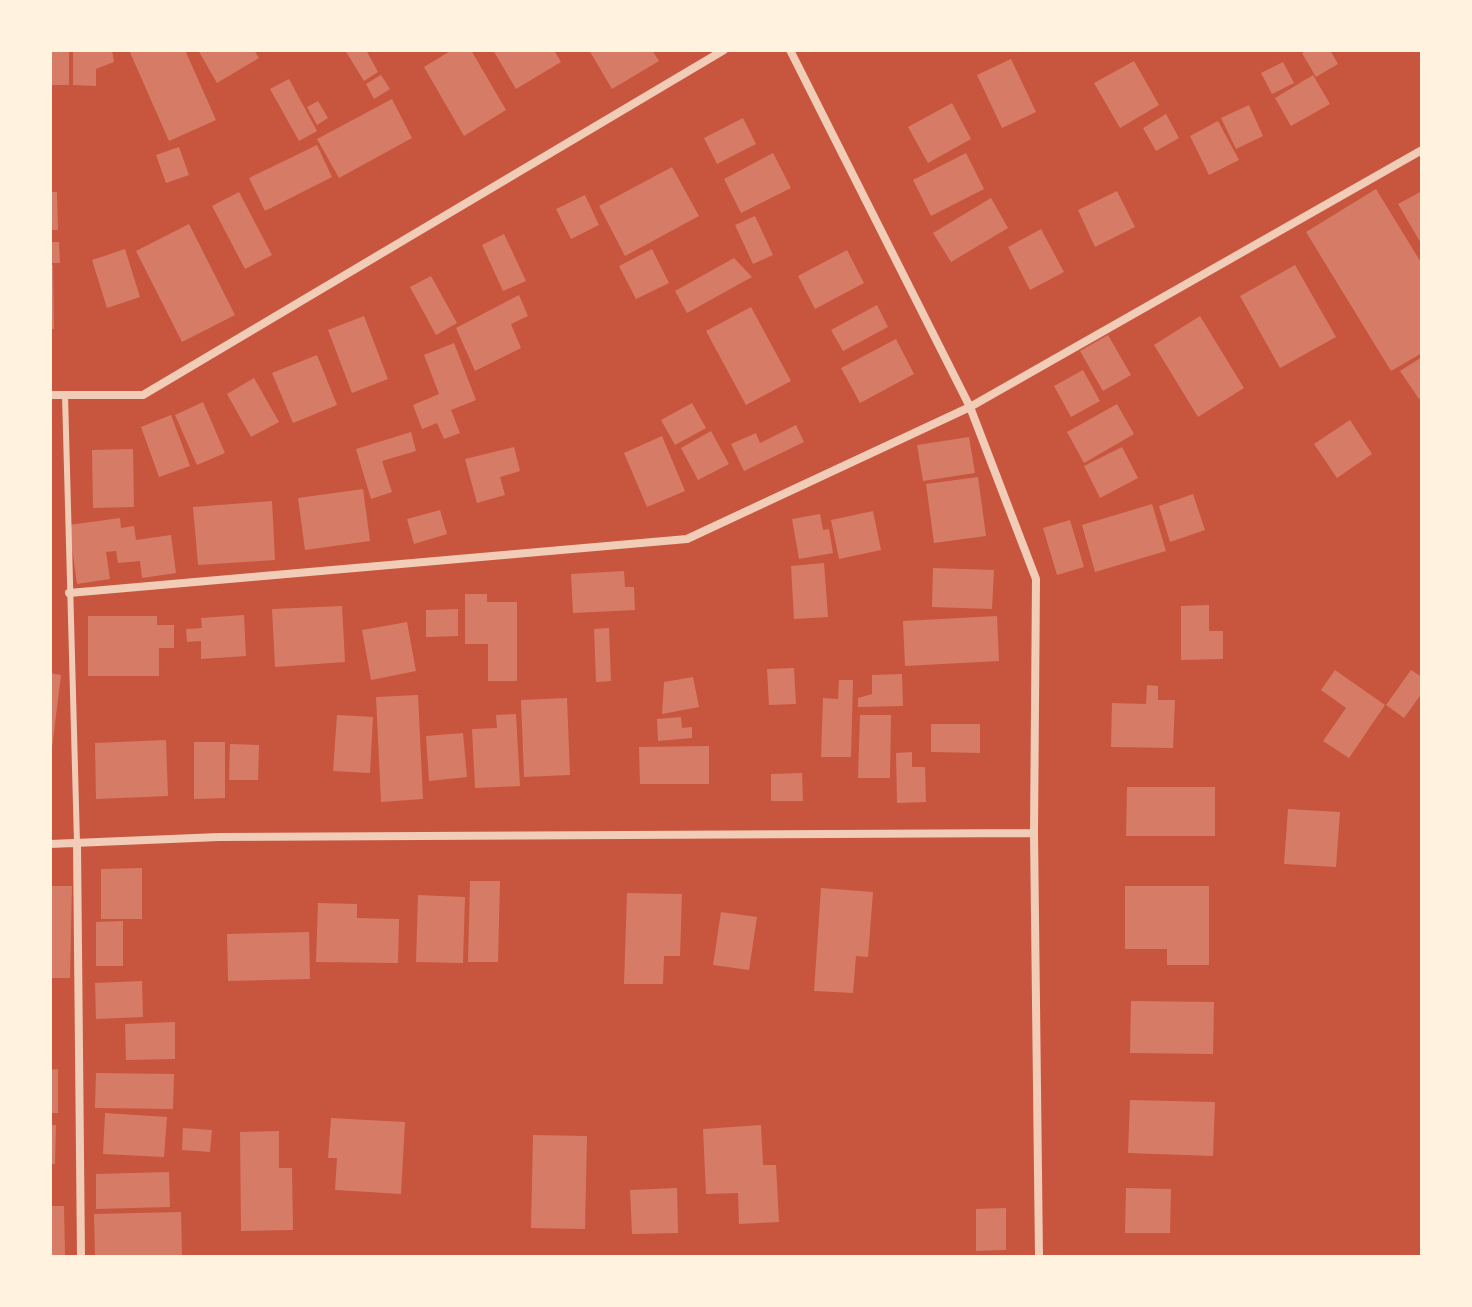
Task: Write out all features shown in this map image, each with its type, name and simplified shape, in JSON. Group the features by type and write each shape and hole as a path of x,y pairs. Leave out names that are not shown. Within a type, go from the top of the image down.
{"street":[{"path":"50,395 143,395 724,50"},
{"path":"790,50 970,407 1036,579 1034,833 1039,1257"},
{"path":"69,593 687,539 970,407 1422,150"},
{"path":"50,844 219,837 1034,833"},
{"path":"77,844 81,1257"}],"lane":[{"path":"65,395 77,844"}],"building":[{"path":"50,50 69,50 69,85 50,85"},
{"path":"73,50 112,50 114,62 96,69 96,86 73,85"},
{"path":"129,50 185,50 216,120 169,141"},
{"path":"198,50 254,50 259,58 217,83"},
{"path":"345,50 366,50 378,72 364,81"},
{"path":"452,50 471,50 506,110 464,136 424,67"},
{"path":"493,50 554,50 561,62 516,89"},
{"path":"589,50 652,50 659,61 612,89"},
{"path":"1330,50 1338,64 1316,77 1302,53"},
{"path":"1011,59 1036,112 1002,128 977,75"},
{"path":"1134,61 1159,105 1120,128 1094,83"},
{"path":"1283,62 1294,83 1272,94 1261,73"},
{"path":"381,75 390,89 374,99 366,84"},
{"path":"1313,75 1330,104 1291,126 1275,98"},
{"path":"289,79 317,131 299,141 270,89"},
{"path":"392,99 412,138 339,178 317,139"},
{"path":"318,101 328,118 317,125 307,107"},
{"path":"952,103 971,139 928,163 908,127"},
{"path":"1249,105 1263,136 1236,149 1221,118"},
{"path":"1166,114 1179,138 1156,151 1143,128"},
{"path":"743,118 756,144 717,164 704,138"},
{"path":"1218,121 1239,160 1209,175 1190,136"},
{"path":"317,145 332,177 265,211 249,178"},
{"path":"179,147 189,175 166,183 156,155"},
{"path":"773,153 791,188 741,213 724,179"},
{"path":"966,153 984,189 931,216 913,180"},
{"path":"672,167 699,216 625,256 599,206"},
{"path":"1376,189 1422,264 1422,353 1391,371 1306,232"},
{"path":"1117,191 1135,227 1095,247 1078,210"},
{"path":"1422,191 1422,245 1398,204"},
{"path":"50,192 57,192 58,230 50,230"},
{"path":"239,192 272,255 245,269 212,206"},
{"path":"585,195 599,225 571,239 556,209"},
{"path":"991,198 1008,228 951,262 933,233"},
{"path":"755,216 773,255 753,264 735,225"},
{"path":"189,224 235,315 182,342 136,251"},
{"path":"1041,229 1064,272 1030,290 1008,247"},
{"path":"504,234 526,281 503,291 482,245"},
{"path":"50,242 59,242 60,263 50,263"},
{"path":"125,249 140,297 107,308 92,260"},
{"path":"652,249 669,283 636,299 619,266"},
{"path":"847,250 864,283 815,309 798,276"},
{"path":"734,258 752,277 687,313 675,291"},
{"path":"50,265 53,265 54,329 50,329"},
{"path":"1295,265 1336,337 1280,368 1240,296"},
{"path":"431,276 457,323 436,335 410,287"},
{"path":"519,295 528,316 511,324 521,348 475,371 456,328"},
{"path":"877,305 888,327 843,351 831,330"},
{"path":"751,307 791,381 746,405 706,331"},
{"path":"364,316 388,379 352,393 328,330"},
{"path":"1200,316 1244,388 1198,417 1154,345"},
{"path":"1108,335 1131,375 1103,391 1080,351"},
{"path":"896,339 914,374 860,403 841,368"},
{"path":"454,343 476,400 451,410 460,433 444,439 437,423 422,429 413,405 439,394 424,355"},
{"path":"317,355 337,405 293,423 272,373"},
{"path":"1422,357 1422,397 1419,399 1400,371"},
{"path":"1083,370 1100,401 1071,417 1054,386"},
{"path":"254,378 279,422 251,437 227,394"},
{"path":"203,402 225,453 197,465 175,415"},
{"path":"692,403 706,428 675,445 661,420"},
{"path":"1117,404 1134,434 1084,463 1067,432"},
{"path":"171,415 190,466 159,477 141,427"},
{"path":"1350,420 1372,454 1337,478 1314,444"},
{"path":"796,425 804,442 744,471 731,444 756,433 760,443"},
{"path":"711,431 729,464 698,480 681,448"},
{"path":"411,432 416,451 382,461 392,492 371,499 356,449"},
{"path":"662,436 685,491 647,507 624,453"},
{"path":"969,437 975,473 923,481 917,445"},
{"path":"514,447 520,471 500,477 505,495 477,503 465,459"},
{"path":"1122,447 1138,478 1100,498 1084,466"},
{"path":"133,449 134,507 93,508 92,450"},
{"path":"978,477 986,536 934,543 926,484"},
{"path":"363,489 370,541 305,550 298,498"},
{"path":"1193,494 1205,530 1170,542 1159,506"},
{"path":"272,501 275,560 198,565 193,507"},
{"path":"1152,504 1166,551 1095,572 1082,525"},
{"path":"440,510 447,534 414,544 407,519"},
{"path":"873,511 881,550 839,559 831,520"},
{"path":"820,514 823,530 829,529 833,553 799,559 792,519"},
{"path":"120,518 121,528 134,526 136,540 171,535 176,573 142,578 140,561 118,563 116,551 106,552 110,579 77,584 69,525"},
{"path":"1070,520 1084,567 1057,575 1043,528"},
{"path":"824,563 828,617 794,619 791,566"},
{"path":"933,568 994,570 992,609 932,607"},
{"path":"624,571 625,587 634,587 635,610 573,613 571,574"},
{"path":"465,594 487,594 487,602 517,602 517,681 488,681 488,644 465,644"},
{"path":"1209,605 1209,631 1223,631 1223,659 1181,660 1181,606"},
{"path":"342,606 345,662 275,667 272,609"},
{"path":"458,609 458,636 426,637 426,610"},
{"path":"244,615 246,656 201,659 201,641 187,642 186,629 202,628 201,618"},
{"path":"88,616 157,616 157,625 174,625 174,648 159,648 159,676 88,676"},
{"path":"997,616 999,661 905,666 903,621"},
{"path":"407,622 416,671 371,680 362,630"},
{"path":"609,628 611,681 596,682 594,629"},
{"path":"794,668 796,704 769,705 767,669"},
{"path":"1335,670 1385,705 1349,758 1323,741 1346,708 1321,690"},
{"path":"1411,670 1422,677 1422,693 1404,718 1386,705"},
{"path":"50,673 61,675 52,748 50,748"},
{"path":"902,674 903,706 858,707 858,698 872,694 872,675"},
{"path":"693,677 699,707 662,714 664,682"},
{"path":"839,680 853,680 851,757 821,757 823,698 838,699"},
{"path":"1147,685 1158,686 1158,700 1175,700 1173,748 1111,747 1112,703 1146,704"},
{"path":"418,695 423,799 381,802 376,697"},
{"path":"567,698 570,775 524,777 521,700"},
{"path":"516,714 520,786 475,788 472,729 497,728 496,715"},
{"path":"337,715 373,717 370,773 333,771"},
{"path":"860,715 891,715 890,778 858,778"},
{"path":"681,717 682,728 692,727 692,738 658,741 657,719"},
{"path":"931,724 980,724 980,753 931,752"},
{"path":"463,733 467,777 429,781 426,736"},
{"path":"166,740 168,796 96,799 95,743"},
{"path":"194,742 225,742 225,798 194,799"},
{"path":"230,744 259,745 258,780 229,780"},
{"path":"709,746 709,784 640,784 639,747"},
{"path":"912,752 912,767 925,767 926,802 897,803 896,753"},
{"path":"802,773 803,801 771,801 771,774"},
{"path":"1127,787 1215,787 1215,836 1126,836"},
{"path":"1288,809 1340,812 1336,867 1284,864"},
{"path":"142,868 142,919 101,919 101,869"},
{"path":"470,881 500,881 498,962 468,962"},
{"path":"50,886 72,886 70,978 50,978"},
{"path":"1125,886 1209,886 1209,965 1167,965 1167,949 1125,949"},
{"path":"821,888 873,892 868,957 856,956 853,993 814,991"},
{"path":"627,893 682,894 680,956 664,956 663,984 624,984"},
{"path":"418,895 465,897 463,963 416,962"},
{"path":"318,903 357,904 357,918 399,919 398,963 316,962"},
{"path":"721,912 757,917 749,970 713,965"},
{"path":"123,921 123,966 96,966 96,922"},
{"path":"309,932 310,979 228,981 227,934"},
{"path":"142,981 143,1017 96,1019 95,983"},
{"path":"1131,1001 1214,1002 1213,1054 1130,1053"},
{"path":"175,1022 175,1059 126,1060 125,1024"},
{"path":"58,1069 58,1113 50,1113 50,1070"},
{"path":"96,1073 174,1074 173,1109 95,1108"},
{"path":"1130,1100 1215,1102 1213,1156 1128,1153"},
{"path":"105,1113 167,1117 164,1157 103,1154"},
{"path":"331,1118 405,1122 401,1194 335,1190 337,1158 328,1158"},
{"path":"50,1125 56,1125 55,1164 50,1164"},
{"path":"761,1125 763,1165 776,1165 779,1222 739,1224 738,1193 706,1194 703,1129"},
{"path":"183,1128 212,1130 210,1152 182,1150"},
{"path":"279,1131 279,1168 292,1168 293,1230 241,1231 240,1132"},
{"path":"533,1135 587,1136 585,1229 531,1228"},
{"path":"169,1172 170,1207 96,1209 96,1174"},
{"path":"677,1188 678,1233 632,1234 630,1190"},
{"path":"1126,1188 1171,1189 1170,1233 1125,1233"},
{"path":"50,1206 64,1206 65,1255 50,1256"},
{"path":"1006,1208 1006,1250 976,1251 976,1209"},
{"path":"181,1212 182,1257 95,1257 94,1214"}]}
